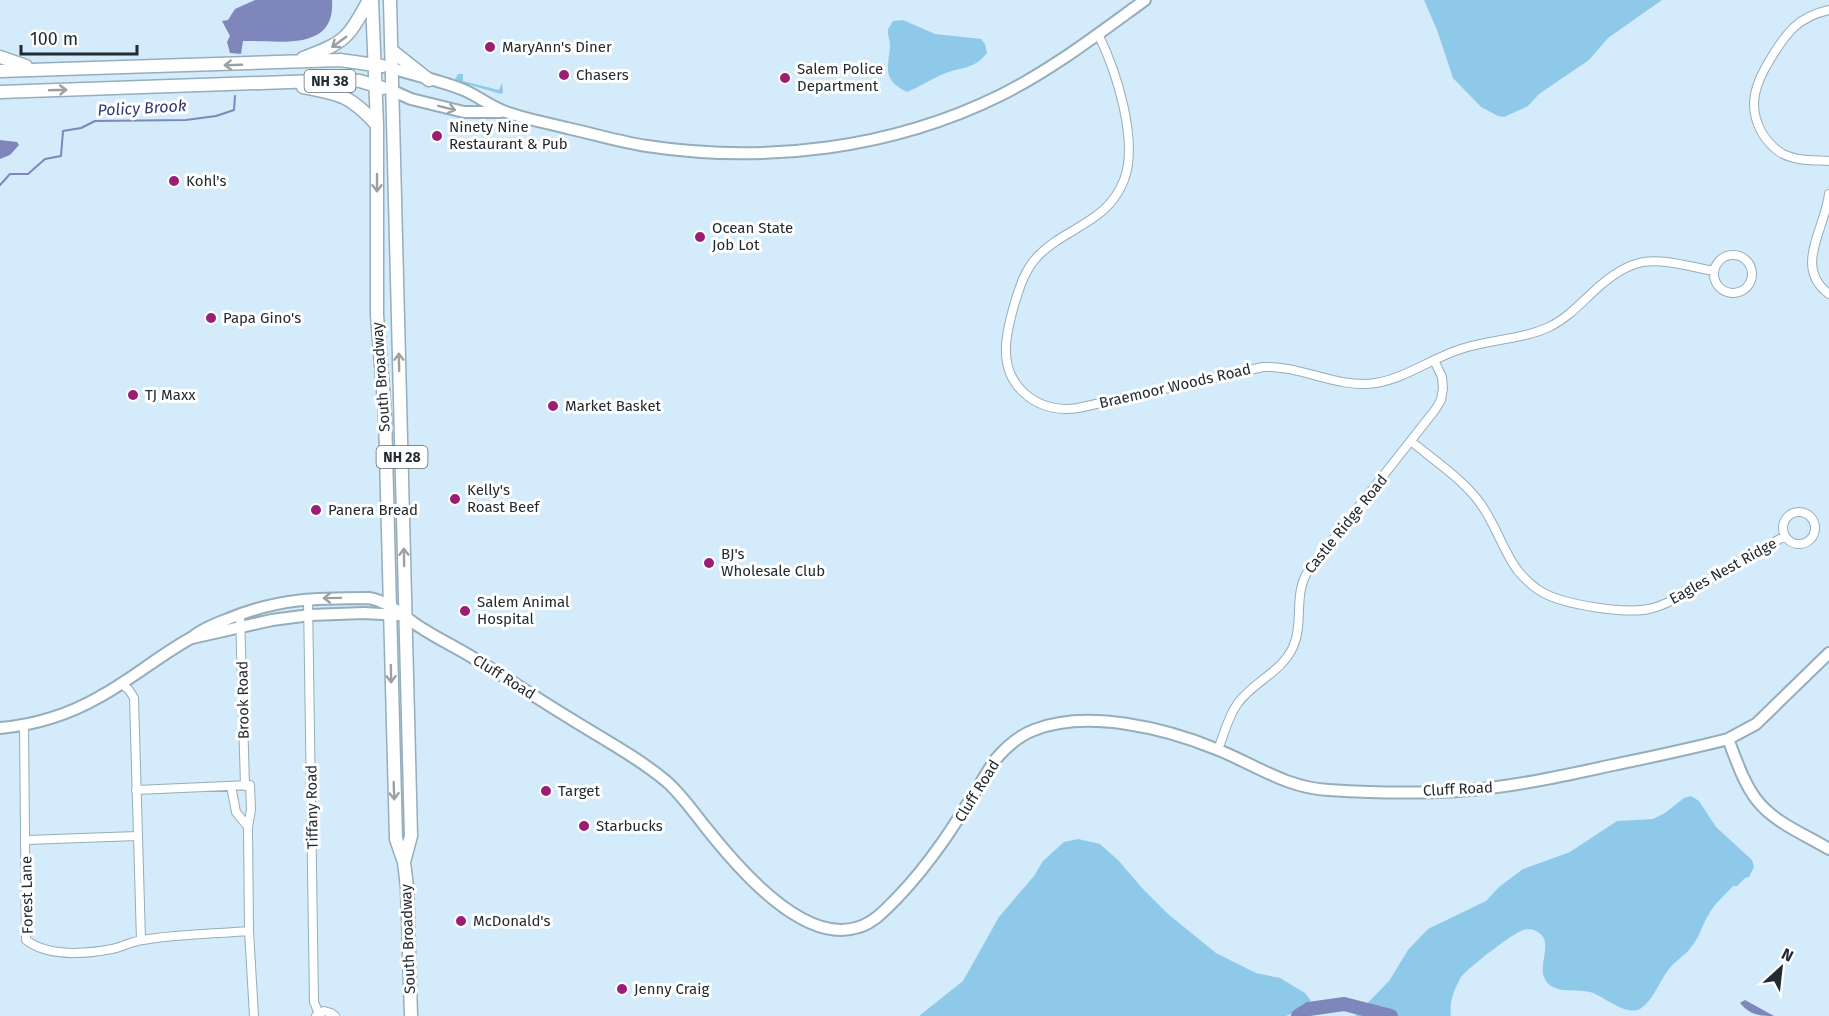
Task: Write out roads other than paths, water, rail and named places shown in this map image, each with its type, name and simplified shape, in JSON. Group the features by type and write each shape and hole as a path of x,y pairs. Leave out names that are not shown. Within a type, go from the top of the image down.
{"main road":[{"path":"291,62 322,52 339,43 353,28 371,0"},
{"name":"South Broadway","path":"371,0 376,64 377,315 385,415 396,839 404,862 407,888 411,1016"},
{"name":"South Broadway","path":"390,0 411,836 404,862"},
{"path":"391,50 429,80"},
{"path":"0,57 39,69"},
{"name":"NH 38","path":"0,71 340,60 376,64"},
{"path":"376,64 392,68"},
{"name":"NH 38","path":"0,92 345,80 376,86"},
{"path":"284,83 345,98 360,106 377,125"},
{"path":"376,86 393,91"}],"street":[{"path":"392,68 464,91 505,112 635,144 690,151 762,153 835,146 898,133 978,105 1037,75 1144,0"},
{"path":"1829,10 1806,18 1792,28 1757,85 1752,103 1757,124 1773,147 1795,158 1829,161"},
{"name":"Braemoor Woods Road","path":"1098,34 1113,68 1126,123 1129,144 1128,167 1119,190 1104,210 1045,250 1031,263 1021,281 1009,322 1005,350 1012,377 1024,393 1043,405 1069,410 1255,368 1281,368 1363,384 1395,378 1463,348 1520,337 1549,327 1568,315 1611,276 1637,262 1669,262 1714,271"},
{"path":"393,91 411,99 464,112 505,112"},
{"path":"1829,194 1811,267 1817,282 1829,294"},
{"path":"1735,255 1748,263 1751,277 1742,290 1730,292 1719,286 1714,271 1720,260 1735,255"},
{"name":"Castle Ridge Road","path":"1218,749 1238,702 1283,662 1293,648 1297,634 1300,589 1308,571 1412,442 1441,400 1443,383 1434,360"},
{"name":"Eagles Nest Ridge","path":"1412,442 1452,474 1476,497 1492,520 1510,558 1524,577 1542,592 1562,600 1629,611 1659,606 1785,536"},
{"name":"Eagles Nest Ridge","path":"1801,512 1812,519 1815,532 1809,540 1796,544 1785,536 1783,524 1791,513 1801,512"},
{"path":"0,728 24,725 54,717 99,698 201,630 240,614 274,604 308,599 369,598 390,610"},
{"name":"Tiffany Road","path":"308,599 314,1002 317,1015 328,1011 334,1016"},
{"path":"191,638 272,620 309,615 390,610"},
{"name":"Cluff Road","path":"390,610 405,616 644,764 681,796 747,874 792,912 826,930 837,931 873,921 908,887 942,845 995,760 1013,742 1033,730 1073,722 1123,724 1168,733 1218,749 1280,780 1309,788 1443,791 1477,789 1527,783 1728,739 1756,724 1829,653"},
{"name":"Brook Road","path":"240,614 251,809 248,827 249,931 254,1016"},
{"path":"121,683 134,698 141,940"},
{"name":"Forest Lane","path":"24,725 27,940 43,949 65,952 111,949 141,940 249,931"},
{"path":"1728,739 1748,787 1761,805 1779,820 1829,849"},
{"path":"136,790 248,785"},
{"path":"231,786 236,812 248,827"},
{"name":"Forest Lane","path":"27,840 137,836"}],"waterway":[{"name":"Policy Brook","path":"0,185 10,174 28,174 45,159 61,156 63,131 81,128 95,121 186,120 216,116 234,110 235,96"},
{"path":"1298,1016 1309,1009 1344,1004 1391,1016"}],"place":[{"name":"MaryAnn's Diner","path":"490,47"},
{"name":"Chasers","path":"564,75"},
{"name":"Salem Police Department","path":"785,78"},
{"name":"Ninety Nine Restaurant & Pub","path":"437,136"},
{"name":"Kohl's","path":"174,181"},
{"name":"Ocean State Job Lot","path":"700,237"},
{"name":"Papa Gino's","path":"211,318"},
{"name":"TJ Maxx","path":"133,395"},
{"name":"Market Basket","path":"553,406"},
{"name":"Kelly's Roast Beef","path":"455,499"},
{"name":"Panera Bread","path":"316,510"},
{"name":"BJ's Wholesale Club","path":"709,563"},
{"name":"Salem Animal Hospital","path":"465,611"},
{"name":"Target","path":"546,791"},
{"name":"Starbucks","path":"584,826"},
{"name":"McDonald's","path":"461,921"},
{"name":"Jenny Craig","path":"622,989"}]}
